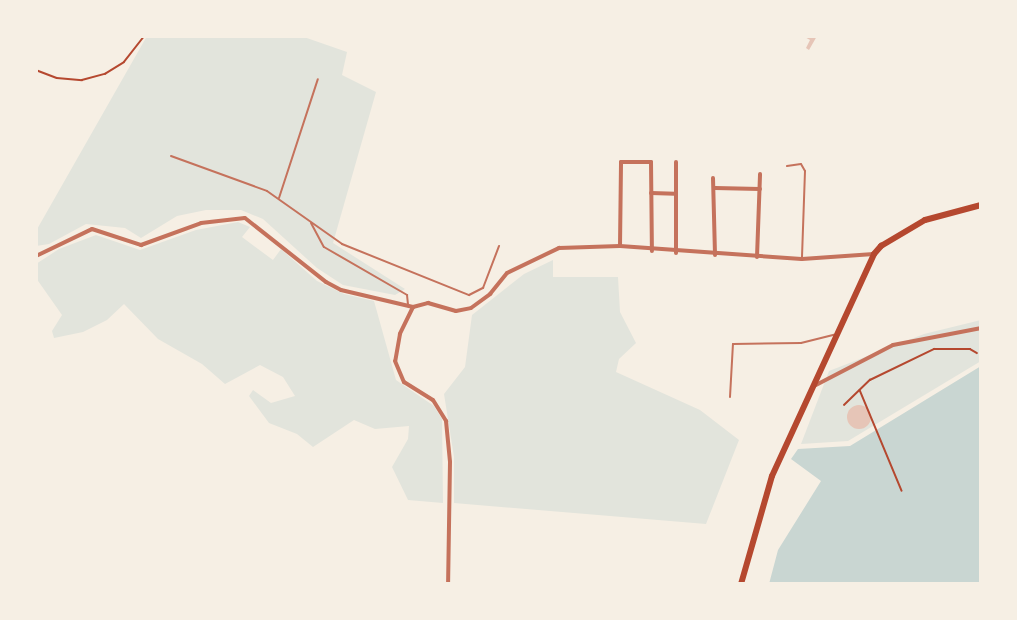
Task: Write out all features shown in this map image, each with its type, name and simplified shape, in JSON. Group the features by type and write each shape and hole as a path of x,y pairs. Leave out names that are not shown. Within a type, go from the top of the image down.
{"main road":[{"path":"741,584 785,446 874,254 881,246 926,220 981,205"}],"street":[{"path":"620,246 621,162 651,162 652,251"},
{"path":"676,162 676,253"},
{"path":"757,257 760,174"},
{"path":"713,178 716,255"},
{"path":"715,188 760,189"},
{"path":"651,193 675,194"},
{"path":"36,256 92,229 141,245 201,223 245,218 326,282 341,290 411,306 428,303 446,310 464,310 490,294 507,273 544,252 620,246 676,253 802,259 874,254"},
{"path":"411,306 395,350 396,370 404,382 433,400 444,413 449,434 448,584"},
{"path":"812,387 893,345 981,328"}],"lane":[{"path":"279,198 318,78"},
{"path":"171,156 279,198 342,244 383,263 469,295 483,288 499,246"},
{"path":"787,166 804,167 802,259"},
{"path":"311,222 324,247 407,295 411,306"},
{"path":"730,397 733,344 801,343 838,334"}],"path":[{"path":"36,70 57,78 82,80 105,74 124,62 144,36"},
{"path":"844,405 860,390 894,366 934,349 970,349 977,353"},
{"path":"860,390 902,491"}],"shaded area":[{"path":"147,36 301,36 347,52 342,75 376,92 333,243 405,289 395,295 343,285 317,268 263,219 241,210 206,210 177,216 141,238 125,228 86,224 49,244 36,246 36,231"},
{"path":"238,222 250,227 242,237 273,260 281,249 317,281 344,294 374,301 396,380 434,406 442,419 443,503 408,500 392,467 408,439 409,426 375,429 354,420 313,447 297,434 269,423 249,396 253,390 271,403 295,396 283,377 260,365 225,384 202,364 158,339 124,304 107,320 83,332 54,338 52,331 62,315 36,278 36,264 59,249 96,235 140,250 196,230"},
{"path":"553,260 553,277 618,277 620,312 636,343 619,359 616,372 700,410 739,440 706,524 454,503 454,457 444,394 465,367 472,315 524,274"},
{"path":"981,320 981,361 848,441 801,444 829,371 924,334"},
{"path":"981,366 981,584 769,584 778,550 821,481 791,459 798,449 850,446"}],"building":[{"path":"803,36 817,36 809,50 806,48 810,40"},
{"path":"859,405 867,409 871,417 867,425 859,429 851,425 847,417 851,409"}]}
